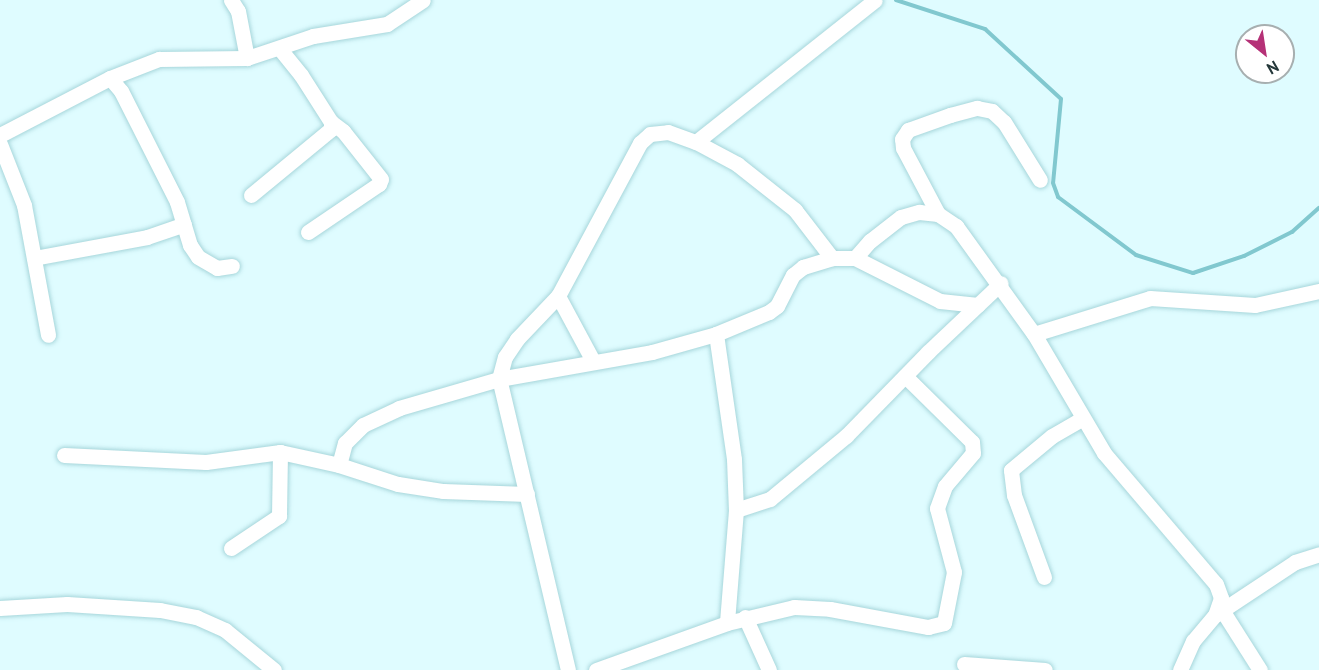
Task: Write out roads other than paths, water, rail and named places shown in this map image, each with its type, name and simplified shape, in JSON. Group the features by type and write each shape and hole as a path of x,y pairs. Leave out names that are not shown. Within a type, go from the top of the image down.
{"street":[{"path":"0,135 110,78 175,56 247,58 280,49 313,36 387,24 423,0"},
{"path":"696,142 875,0"},
{"path":"237,4 247,58"},
{"path":"280,49 331,122 343,131 381,179 379,184 308,232"},
{"path":"110,78 121,92 177,202 198,257 217,268 232,266"},
{"path":"1040,180 1004,122 992,111 977,108 950,115 908,130 902,139 903,148 938,214 968,238 1035,334 1082,418 1131,486 1216,584 1221,598 1218,613 1260,670"},
{"path":"251,195 326,135 331,122"},
{"path":"568,670 500,379 505,357 518,339 558,296 640,143 650,134 668,132 696,142 737,164 795,210 832,258"},
{"path":"0,144 24,205 48,335"},
{"path":"855,258 870,241 901,217 919,212 938,214"},
{"path":"34,258 147,237 184,224"},
{"path":"339,465 345,443 363,425 399,408 500,379 652,352 716,334 769,312 777,306 793,275 803,267 832,258 855,258 940,301 978,305"},
{"path":"736,510 770,499 846,436 1002,284"},
{"path":"1035,334 1150,298 1255,305 1319,291"},
{"path":"558,296 593,361"},
{"path":"716,334 734,459 736,510 727,622"},
{"path":"596,670 727,622 794,608 830,609 928,627 944,623 954,573 937,508 945,486 973,453 972,442 905,376"},
{"path":"1044,577 1014,495 1011,470 1052,436 1082,418"},
{"path":"64,455 206,462 280,452 339,465 409,486 527,494"},
{"path":"231,548 279,516 280,452"},
{"path":"1180,670 1193,641 1218,613 1295,562 1319,554"},
{"path":"0,608 67,604 160,610 196,617 225,630 274,670"},
{"path":"745,617 769,670"},
{"path":"964,664 1045,670"}],"waterway":[{"path":"896,0 985,29 1061,99 1053,183 1058,197 1136,255 1193,273 1244,256 1292,232 1319,208"}]}
